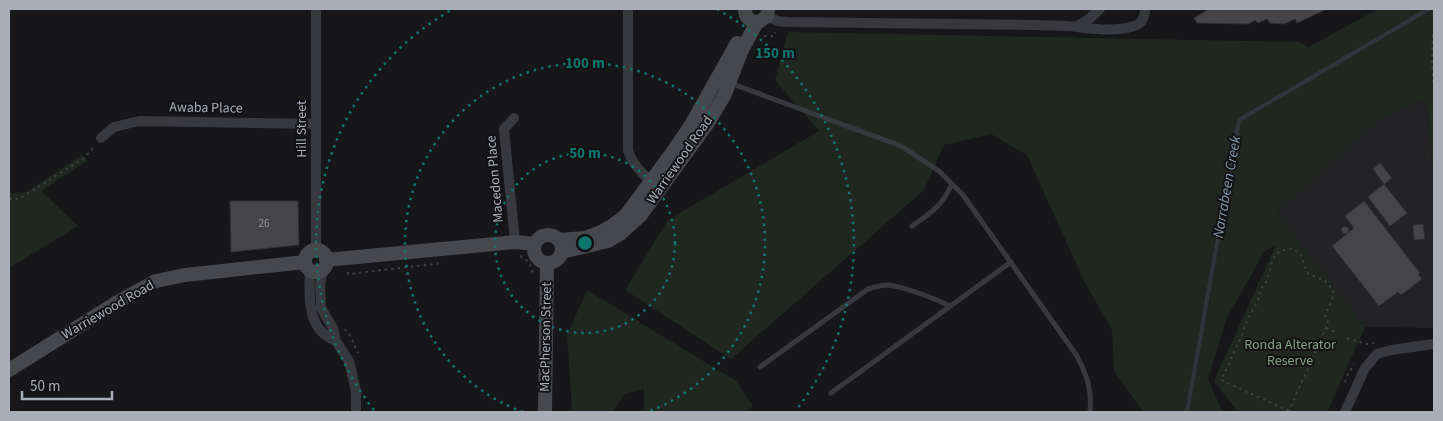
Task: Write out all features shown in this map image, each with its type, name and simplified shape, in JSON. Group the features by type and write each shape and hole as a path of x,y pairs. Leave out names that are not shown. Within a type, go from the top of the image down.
{"street":[{"name":"Hill Street","path":"316,9 316,250"},
{"path":"628,9 628,150 630,158 656,185"},
{"path":"1076,27 1100,9"},
{"path":"757,15 788,22 1120,29 1140,23 1145,16 1145,9"},
{"name":"Warriewood Road","path":"656,185 757,15"},
{"name":"Warriewood Road","path":"560,246 608,229 626,215 656,185 708,123 729,82 757,15"},
{"name":"Macedon Place","path":"514,118 504,129 514,249"},
{"name":"Awaba Place","path":"101,138 114,127 140,121 316,124"},
{"path":"548,235 556,237 560,246 556,260 547,263 540,260 536,256 535,244 540,237 548,235"},
{"name":"Warriewood Road","path":"9,370 116,303 156,282 185,275 514,249 535,244"},
{"path":"316,250 309,252 316,265 309,302 314,320 327,337 336,340 346,356 357,399 356,412"},
{"name":"MacPherson Street","path":"545,412 547,263"},
{"path":"1345,412 1365,368 1378,354 1390,350 1434,344"}],"lane":[{"path":"729,82 901,146 940,171 963,195 1077,356 1087,376 1091,396 1090,412"},
{"path":"912,226 937,208 945,199 952,184"},
{"path":"831,393 1011,262"},
{"path":"760,367 868,289 880,285 890,285 936,299 950,306"}],"path":[{"path":"1434,28 1432,60 1434,90"},
{"path":"9,199 19,199 84,158 101,138"},
{"path":"514,249 531,264 534,274"},
{"path":"1288,412 1326,328 1328,320 1325,315 1332,300 1333,290 1325,282 1307,273 1301,255 1294,249 1282,250 1275,255 1266,282 1260,290 1259,298 1221,380 1288,412 1292,412"},
{"path":"348,274 446,263"},
{"path":"1326,328 1335,332"},
{"path":"1347,338 1368,344 1380,342"}],"shaded area":[{"path":"1426,99 1434,182 1434,328 1365,327 1276,212 1380,118"}],"green space":[{"name":"Ronda Alterator Reserve","path":"1378,9 1434,9 1434,182 1426,99 1380,118 1276,212 1365,327 1327,412 1238,412 1214,381 1276,245 1264,252 1227,318 1208,379 1222,412 1143,412 1114,371 1112,330 1084,281 1027,155 991,134 944,145 924,190 731,359 625,290 668,220 819,131 775,80 788,32 1299,42 1309,47"},
{"path":"82,155 87,161 41,191 78,226 9,268 9,193 26,192"},
{"path":"587,290 736,381 753,406 744,412 644,412 644,389 625,394 612,412 572,412 567,335"}],"building":[{"path":"1209,9 1327,9 1297,23 1295,19 1284,24 1270,23 1267,19 1258,23 1255,20 1249,24 1197,23 1194,18"},
{"path":"1380,163 1392,178 1384,184 1373,169"},
{"path":"1384,184 1407,213 1390,226 1368,197"},
{"path":"230,201 298,201 299,245 231,252"},
{"path":"1364,201 1420,273 1418,274 1422,279 1401,295 1398,292 1379,306 1332,246 1354,228 1345,216"},
{"path":"1423,224 1425,239 1414,240 1413,225"},
{"path":"1345,226 1349,230 1345,234 1341,230"}],"waterway":[{"name":"Narrabeen Creek","path":"1187,412 1239,120 1429,9"}]}
